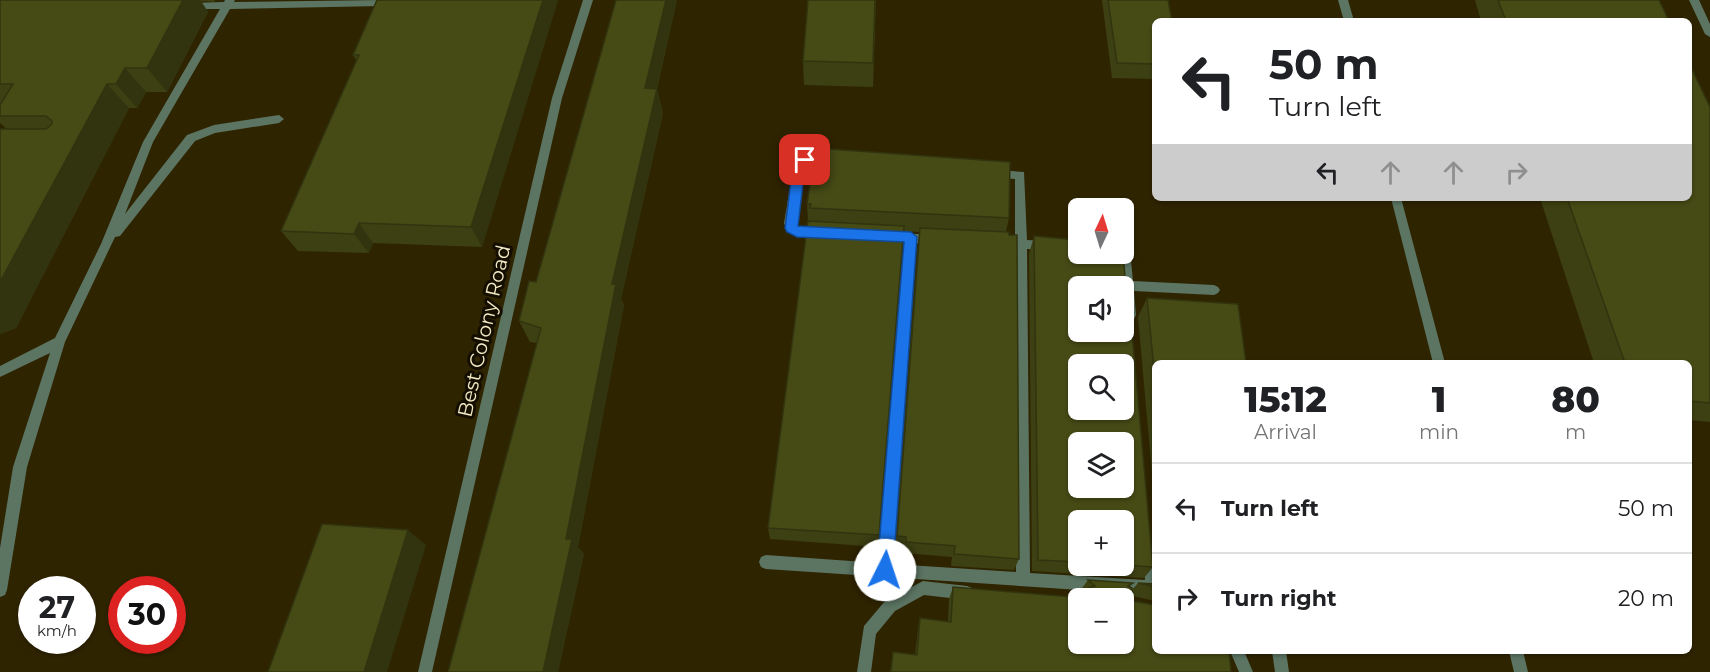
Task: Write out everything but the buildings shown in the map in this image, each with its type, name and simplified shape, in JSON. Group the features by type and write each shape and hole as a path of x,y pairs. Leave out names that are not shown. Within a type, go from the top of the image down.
{"street":[{"name":"Best Colony Road","path":"425,672 557,98 588,0"},
{"path":"1343,0 1348,18"},
{"path":"1694,0 1710,34"},
{"path":"0,590 20,467 58,342 107,244 148,142 228,3"},
{"path":"184,6 228,3 382,3"},
{"path":"107,244 191,138 214,129 279,119"},
{"path":"1023,578 1021,244 1020,175 805,160 801,162 791,228 797,232 911,237 1021,244 1068,246"},
{"path":"1397,201 1439,360"},
{"path":"885,570 911,237"},
{"path":"1134,286 1215,290"},
{"path":"0,372 58,342"},
{"path":"1149,541 1152,569"},
{"path":"766,562 1152,587"},
{"path":"864,672 869,631 890,606 923,588 978,594"},
{"path":"1238,654 1246,672"},
{"path":"1279,654 1282,672"},
{"path":"1517,654 1521,672"}],"route":[{"path":"805,160 799,165 791,228 797,232 911,237 885,570"}]}
